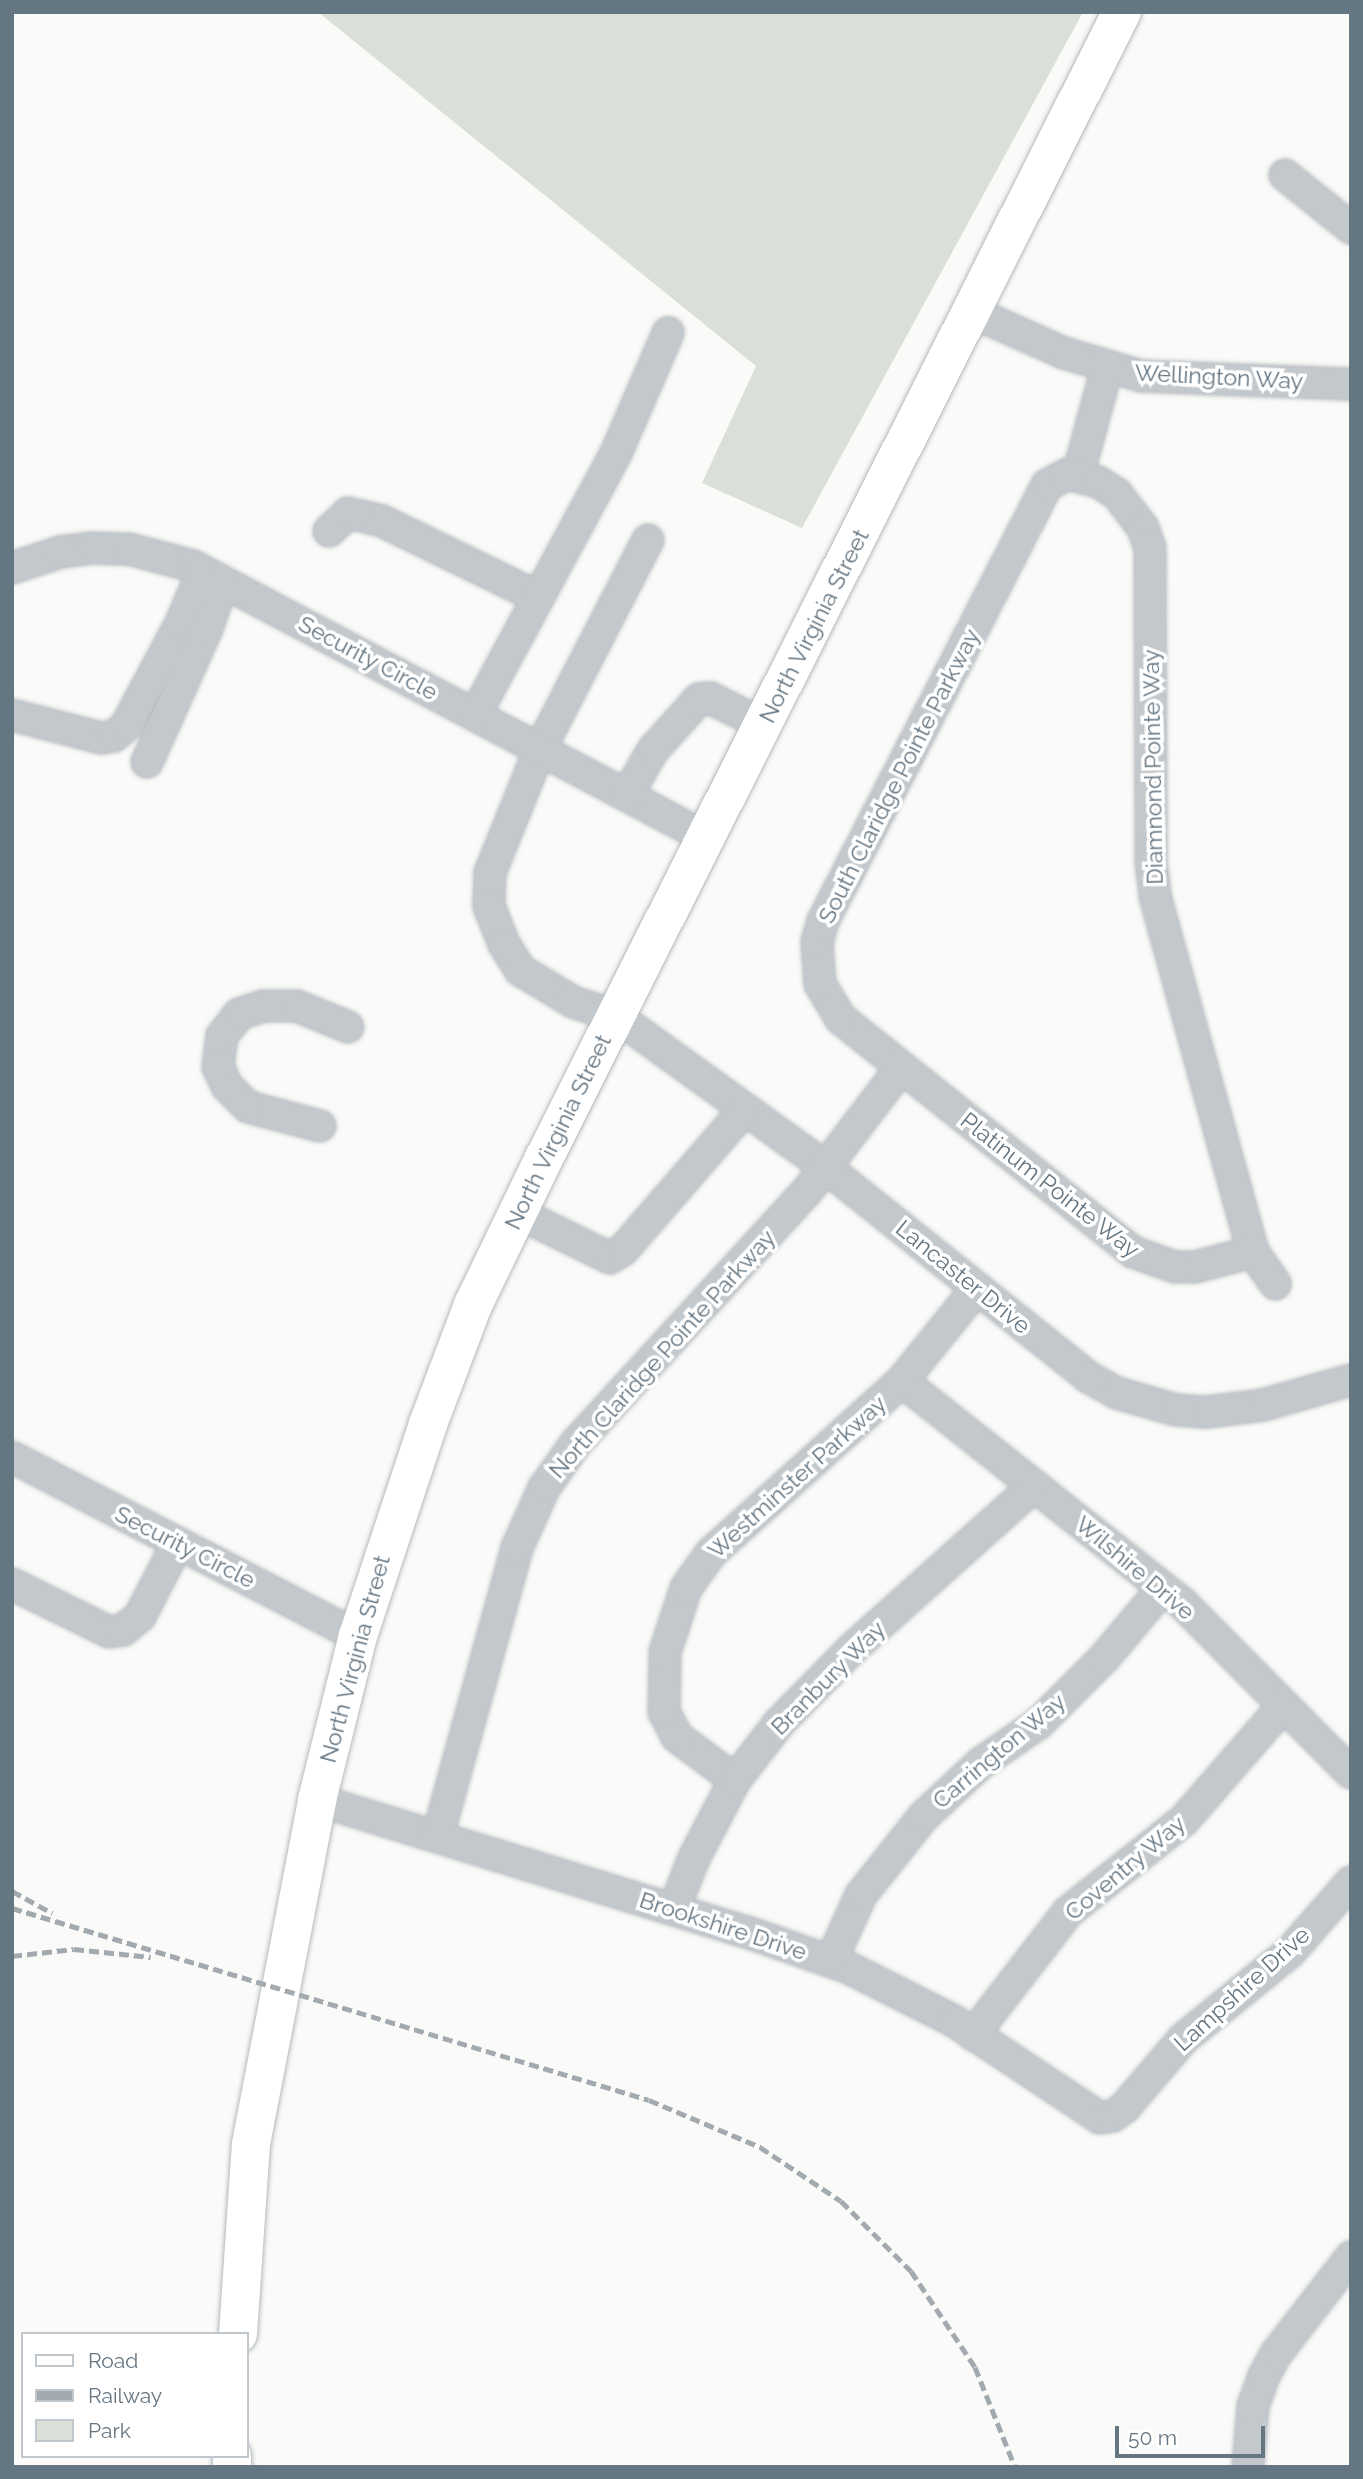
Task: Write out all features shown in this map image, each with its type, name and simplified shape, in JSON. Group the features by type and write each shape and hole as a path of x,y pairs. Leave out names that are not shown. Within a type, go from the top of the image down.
{"main road":[{"name":"North Virginia Street","path":"237,2332 251,2144 317,1800 358,1636 428,1423 473,1306 518,1213 1122,12"}],"street":[{"path":"1285,175 1351,228"},
{"name":"Wellington Way","path":"972,312 1107,368 1180,379 1351,384"},
{"path":"475,715 617,451 668,333"},
{"path":"1078,475 1107,368"},
{"name":"South Claridge Pointe Parkway","path":"901,1068 841,1019 828,1002 816,963 823,920 1047,485 1056,478 1078,475"},
{"name":"Diamnond Pointe Way","path":"1078,475 1117,494 1143,528 1150,548 1151,862 1155,896 1253,1252 1275,1284"},
{"path":"329,531 348,513 382,521 538,597"},
{"name":"Lancaster Drive","path":"648,540 540,750 490,873 489,906 503,944 520,970 573,1002 616,1016 824,1166 1088,1377 1145,1404 1176,1410 1242,1409 1351,1380"},
{"name":"Security Circle","path":"12,568 60,552 92,548 164,556 213,577 707,838"},
{"path":"12,715 101,738 114,736 126,726 181,623 213,577"},
{"path":"147,762 206,631 213,577"},
{"path":"626,795 653,750 699,699 710,698 764,725"},
{"path":"320,1126 248,1107 227,1086 218,1067 222,1036 239,1014 263,1006 298,1006 348,1027"},
{"path":"824,1166 901,1068"},
{"name":"Platinum Pointe Way","path":"901,1068 1133,1252 1153,1262 1195,1267 1253,1252"},
{"path":"518,1213 610,1258 623,1250 745,1109"},
{"name":"North Claridge Pointe Parkway","path":"438,1835 517,1548 544,1488 576,1443 808,1190 824,1166"},
{"name":"Westminster Parkway","path":"735,1780 677,1737 664,1712 664,1652 686,1588 711,1553 902,1381 977,1288"},
{"name":"Wilshire Drive","path":"902,1381 1163,1588 1351,1773"},
{"name":"Security Circle","path":"12,1457 358,1636"},
{"name":"Branbury Way","path":"674,1909 694,1858 735,1780 802,1698 1034,1486"},
{"path":"12,1584 110,1632 123,1630 140,1616 178,1543"},
{"name":"Carrington Way","path":"831,1961 861,1895 923,1817 981,1763 1039,1723 1105,1657 1163,1588"},
{"name":"Coventry Way","path":"973,2035 1068,1912 1184,1820 1283,1706"},
{"name":"Brookshire Drive","path":"317,1800 438,1835 831,1961 973,2035 1100,2118"},
{"name":"Lampshire Drive","path":"1100,2118 1113,2116 1125,2106 1183,2039 1290,1952 1351,1882"},
{"path":"1248,2467 1253,2406 1263,2378 1276,2354 1351,2257"}],"green space":[{"path":"318,12 1083,12 802,528 702,483 756,366"}],"railway":[{"path":"12,1891 52,1913"},
{"path":"12,1908 649,2100 760,2147 841,2201 911,2271 975,2367 1015,2467"},
{"path":"12,1956 74,1949 151,1957"}]}
